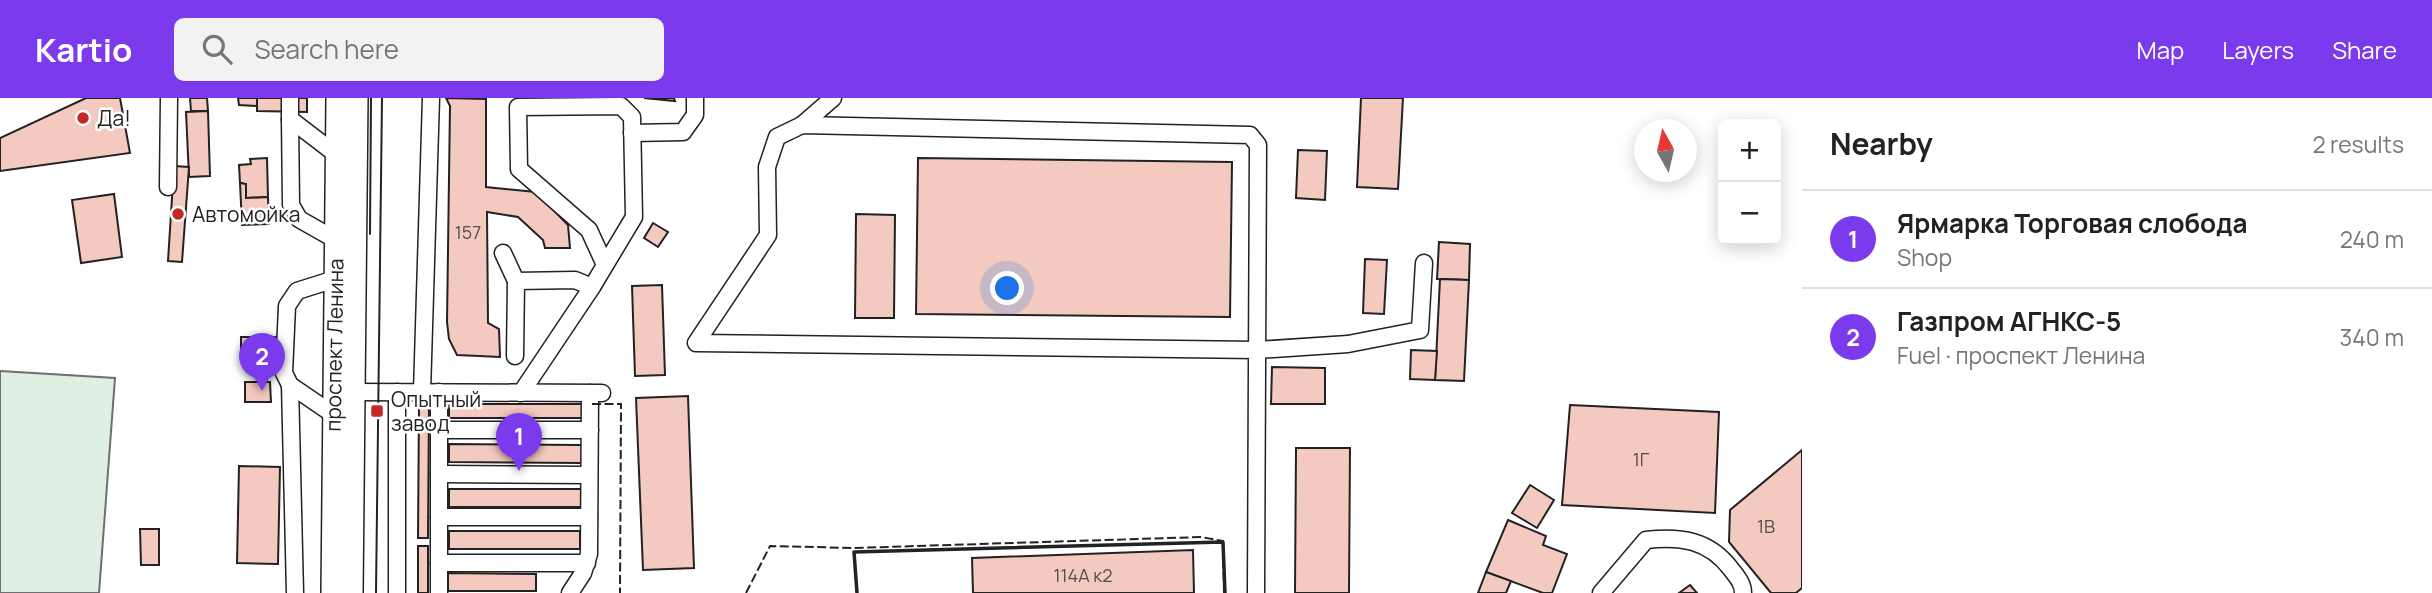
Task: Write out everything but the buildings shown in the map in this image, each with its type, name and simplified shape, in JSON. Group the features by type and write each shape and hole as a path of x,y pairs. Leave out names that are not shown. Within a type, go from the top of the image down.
{"main road":[{"name":"проспект Ленина","path":"337,98 335,279 344,392 352,593"},
{"name":"проспект Ленина","path":"332,593 334,415 344,392 357,98"}],"lane":[{"path":"168,187 169,98"},
{"path":"290,98 291,205 299,219 336,240"},
{"path":"422,392 430,98"},
{"path":"632,133 683,132 695,115 695,98"},
{"path":"833,98 802,125 777,137 767,167 768,235 696,343 1257,350 1348,344 1420,330 1424,262"},
{"path":"521,393 592,286 605,265 634,217 632,117 621,106 518,107 519,169 589,230 605,265"},
{"path":"290,119 337,155"},
{"path":"802,125 1250,135 1258,145 1256,593"},
{"path":"503,253 516,281 515,356"},
{"path":"295,593 290,385 284,373 287,306 297,291 335,279"},
{"path":"516,281 575,281 592,286"},
{"path":"290,385 334,415"},
{"path":"344,392 596,393 590,430 587,564 570,593"},
{"path":"439,392 439,593"},
{"path":"397,393 397,593"},
{"path":"439,430 590,430"},
{"path":"439,474 589,475"},
{"path":"439,517 589,517"},
{"path":"1601,593 1646,540 1672,537 1699,542 1722,557 1743,585 1743,593"},
{"path":"439,563 587,564"}],"green space":[{"path":"0,371 115,378 99,593 0,593"}],"tram line":[{"path":"370,234 371,98"},
{"path":"376,593 382,98"}],"fence":[{"path":"592,404 621,404 620,593"},
{"path":"746,593 770,546 854,548 1201,537 1223,541 1224,593"}],"wall":[{"path":"857,593 854,552 1223,542 1225,593"}],"place":[{"name":"Да!","path":"83,118"},
{"name":"Автомойка","path":"178,214"},
{"name":"Газпром АГНКС-5","path":"262,391"},
{"name":"Опытный завод","path":"377,411"},
{"name":"Ярмарка Торговая слобода","path":"519,471"}]}
